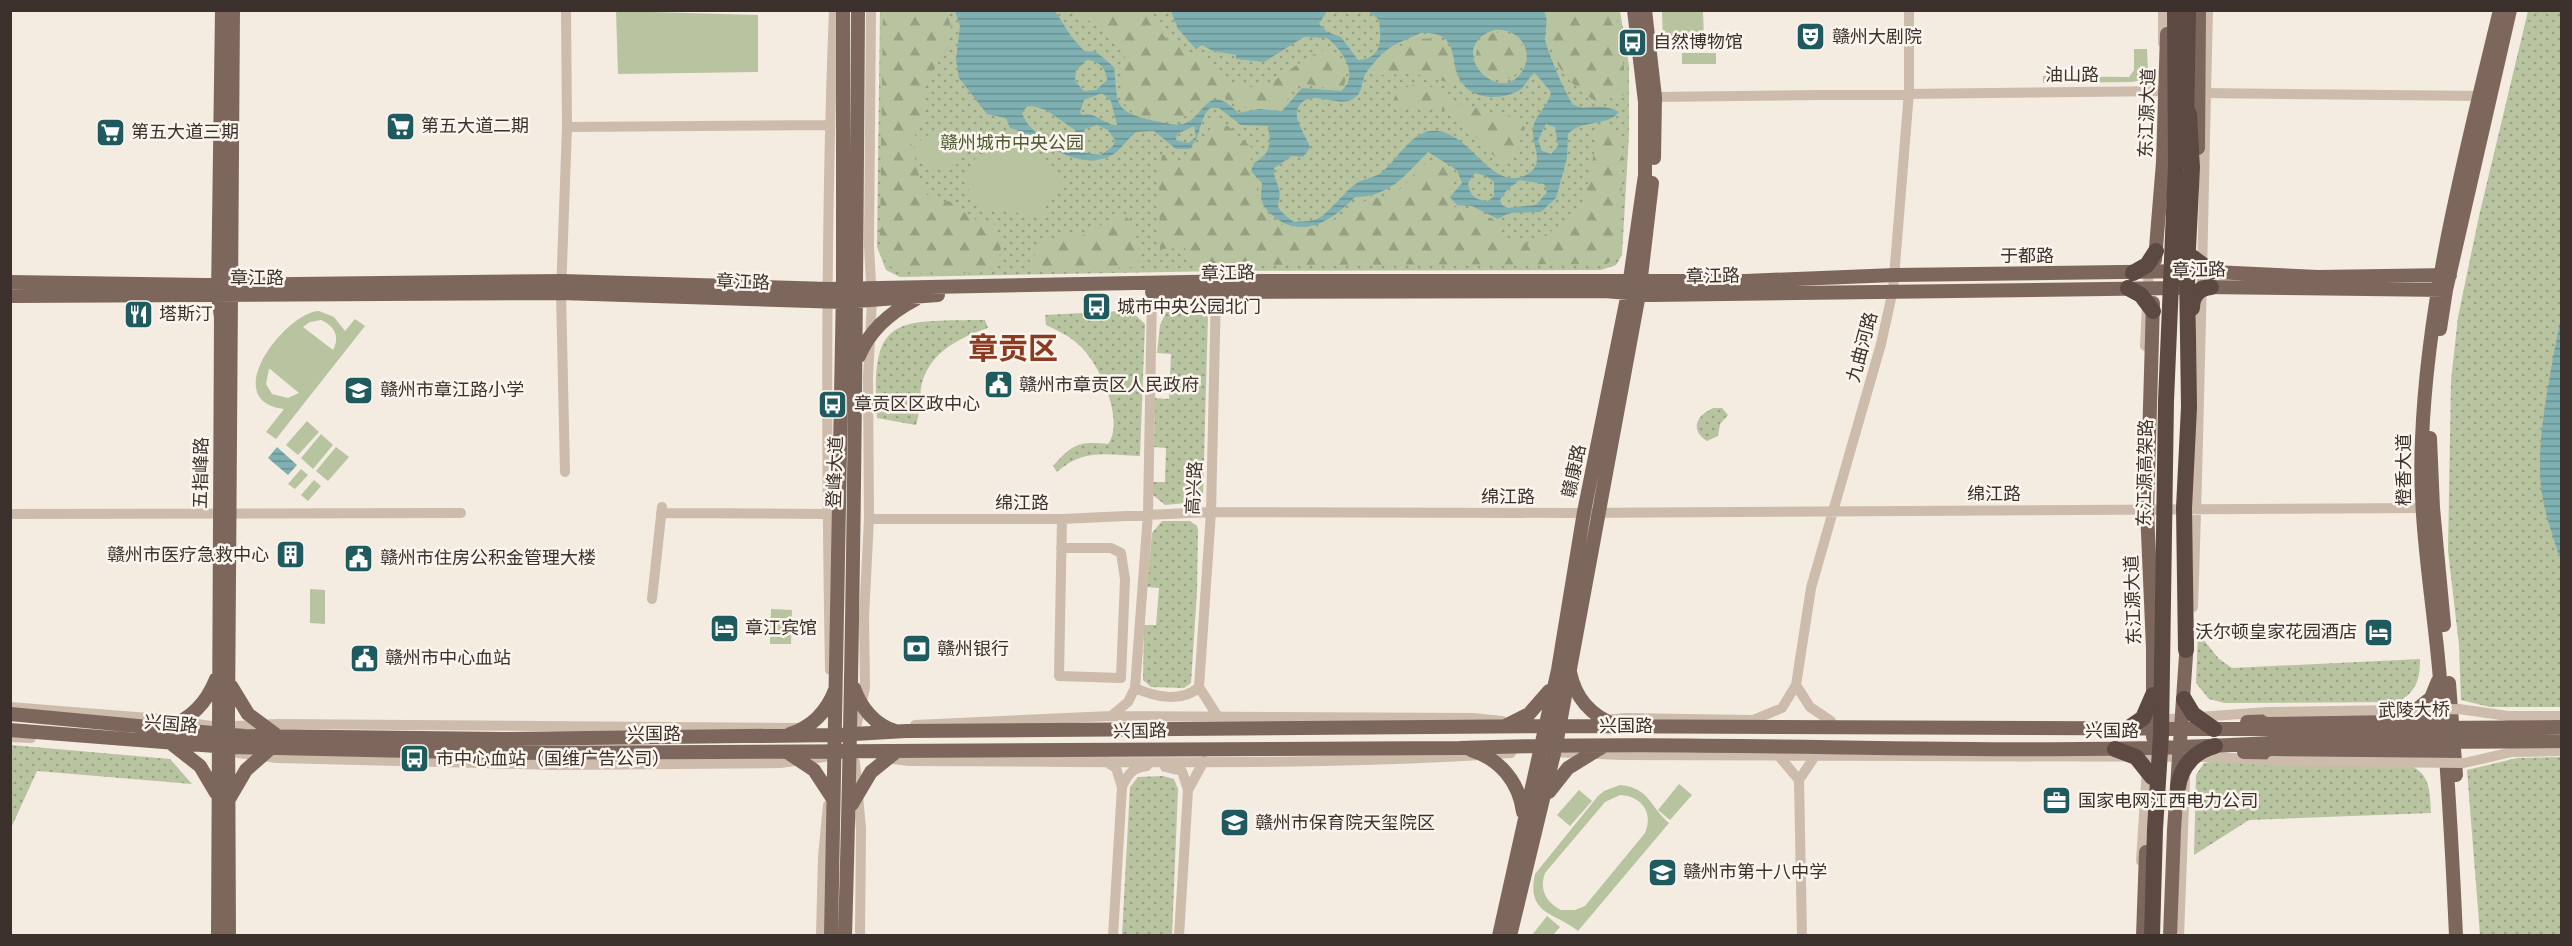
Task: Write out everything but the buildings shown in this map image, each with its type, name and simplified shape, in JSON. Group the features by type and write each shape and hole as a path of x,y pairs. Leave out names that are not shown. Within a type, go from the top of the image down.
{"highway":[{"name":"东江源高架路","path":"2163,936 2171,735 2180,61 2175,10"},
{"name":"东江源高架路","path":"2152,936 2155,829 2162,735 2166,401 2180,61 2188,10"},
{"path":"2153,648 2156,398 2180,61"},
{"path":"2180,61 2192,167 2187,269 2189,407 2184,508 2186,650"},
{"path":"2146,267 2149,299"},
{"path":"2181,787 2195,753"}],"main road":[{"name":"五指峰路","path":"222,10 225,291"},
{"name":"五指峰路","path":"218,936 223,799 225,514 221,317 225,291 233,10"},
{"name":"登峰大道","path":"831,936 832,796 844,753 853,732 852,512 856,363 850,295 843,10"},
{"name":"登峰大道","path":"845,936 849,814 844,753 835,732 858,10"},
{"name":"赣康路","path":"1634,10 1645,102 1645,175 1633,254 1634,287"},
{"name":"赣康路","path":"1510,936 1555,749 1564,667 1653,175 1655,97 1645,10"},
{"name":"东江源大道","path":"2143,936 2141,760 2153,648 2145,510 2149,299 2146,267 2164,91 2165,10"},
{"path":"2199,10 2202,93 2198,168 2199,280 2194,410 2194,509 2186,650 2194,718 2195,753 2450,755"},
{"name":"橙香大道","path":"2447,716 2439,670 2427,508 2425,387 2441,290 2485,96 2500,10"},
{"name":"橙香大道","path":"2485,96 2510,10"},
{"path":"1603,281 1624,270 1633,254"},
{"name":"章江路","path":"10,296 562,287 829,296 1216,291 1604,291 1634,287 1893,290 2146,267"},
{"name":"于都路","path":"1603,281 1634,287 1895,274 2146,267 2199,280 2445,275"},
{"name":"章江路","path":"872,295 1240,280 1603,281"},
{"name":"章江路","path":"2149,299 2199,280 2441,290"},
{"name":"章江路","path":"10,282 225,291"},
{"path":"856,363 870,334 887,317 923,296"},
{"name":"橙香大道","path":"2427,508 2465,936"},
{"name":"赣康路","path":"1498,936 1538,748 1564,667"},
{"path":"1484,729 1513,723 1528,715 1542,703 1564,667 1579,696 1589,708 1605,720 1627,727"},
{"path":"2401,716 2421,708 2431,698 2438,685 2439,670"},
{"path":"223,674 238,701 260,725 270,746 223,799 200,766 163,734 205,701 223,674"},
{"path":"852,677 861,703 870,716 885,727 906,731"},
{"path":"786,735 804,728 821,714 831,700 838,682"},
{"name":"兴国路","path":"10,714 270,746 502,753 1555,749 1615,743 2141,760 2195,753 2269,736"},
{"path":"2194,718 2447,716"},
{"name":"兴国路","path":"270,746 835,732 1484,729 1559,725 1627,727 2144,717 2194,718 2269,736"},
{"name":"武陵大桥","path":"2269,736 2562,727"},
{"name":"兴国路","path":"10,730 163,734"},
{"name":"武陵大桥","path":"2269,736 2562,741"},
{"path":"1539,816 1554,783 1566,769 1586,754 1615,743"},
{"path":"1460,748 1484,755 1499,765 1511,778 1522,802 1524,819"},
{"path":"785,751 801,760 820,777 832,796"},
{"path":"849,814 857,791 871,771 885,758 898,751"},
{"path":"2403,755 2427,763 2448,786"},
{"name":"橙香大道","path":"2450,755 2448,786 2456,936"},
{"path":"2170,936 2181,787"},
{"name":"五指峰路","path":"223,799 229,936"}],"street":[{"path":"564,472 562,287 567,127 566,10"},
{"path":"10,737 180,749 223,740 260,725 804,728 835,732 831,700 827,514 829,125 834,10"},
{"path":"871,10 872,295 869,519 864,617 865,688 853,732 885,727 1111,716 1473,718 1544,726"},
{"name":"九曲河路","path":"1796,685 1806,609 1832,510 1881,344 1893,290 1909,92 1909,10"},
{"path":"2202,93 2208,10"},
{"name":"油山路","path":"1655,97 1909,92 2164,91 2485,96"},
{"path":"567,127 829,125"},
{"name":"高兴路","path":"1198,687 1211,512 1216,291"},
{"path":"1111,716 1128,702 1135,688 1148,514 1152,292"},
{"name":"绵江路","path":"869,519 1062,519 1211,512 2427,508"},
{"path":"652,599 661,509 827,514"},
{"path":"2194,509 2194,718 2268,712 2459,709 2508,716 2562,716"},
{"path":"1559,725 1605,720 2063,724 2144,717 2145,510"},
{"path":"10,514 461,513"},
{"path":"1060,548 1111,548 1120,553 1125,579 1121,678 1059,676 1060,548 1062,519"},
{"path":"1125,579 1142,579"},
{"path":"1753,720 1782,708 1796,685 1810,707 1832,721"},
{"path":"1135,688 1154,696 1178,696 1189,694 1198,687 1218,717"},
{"path":"10,707 181,722 223,740"},
{"path":"270,746 556,765 780,763 844,753 909,761 1442,758 1538,748"},
{"path":"1555,749 1586,754 2141,760 2137,936"},
{"path":"2195,753 2272,761 2464,763 2512,752 2562,752"},
{"path":"844,753 857,791 861,829 860,936"},
{"path":"2179,936 2181,787 2195,767 2209,759 2195,753"},
{"path":"1778,755 1799,780"},
{"path":"1802,936 1799,780 1815,756"},
{"path":"1105,761 1116,768 1122,787 1113,936"},
{"path":"1188,790 1204,761"},
{"path":"1122,787 1128,774 1137,767 1156,766 1182,771 1188,790 1179,936"},
{"path":"821,936 822,857 832,796"}],"green space":[{"path":"616,11 758,15 758,72 618,74"},
{"name":"赣州城市中央公园","path":"880,11 1620,11 1629,65 1629,134 1622,255 1616,265 1601,270 1222,271 900,277 886,270 877,247"},
{"path":"883,11 946,11 951,26 948,47 926,82 923,97 925,116 911,143 923,192 939,203 949,201 978,221 992,222 996,228 1001,247 999,260 992,272 921,274 906,272 887,263 884,257 880,236"},
{"path":"1077,11 1152,11 1160,30 1167,39 1203,59 1215,73 1236,85 1252,87 1265,85 1315,54 1330,48 1344,70 1344,86 1324,88 1310,84 1297,87 1283,107 1244,108 1221,96 1209,97 1180,120 1144,117 1127,107 1123,99 1121,88 1125,57 1118,44"},
{"path":"1548,11 1616,11 1626,83 1623,96 1595,101 1572,83 1557,63 1553,53 1548,27"},
{"path":"1662,11 1703,11 1704,41 1663,42"},
{"path":"2528,11 2561,11 2561,313 2542,439 2541,467 2543,499 2561,562 2561,707 2490,707 2461,700 2459,645 2448,551 2451,380 2458,317 2479,216"},
{"path":"1495,32 1505,32 1520,42 1524,56 1520,70 1514,76 1505,80 1495,80 1480,70 1476,61 1476,51 1486,36"},
{"path":"1418,38 1438,40 1447,47 1455,67 1455,85 1420,75 1370,74 1370,71 1396,48"},
{"path":"2134,49 2147,49 2148,72 2144,79 2133,82 2043,83 2043,76 2129,77 2134,70"},
{"path":"1682,53 1716,53 1716,64 1682,64"},
{"path":"1413,85 1438,88 1460,104 1518,119 1525,128 1515,153 1502,161 1493,155 1457,118 1438,108 1396,108 1393,103 1397,90"},
{"path":"1215,120 1229,127 1252,148 1251,165 1262,204 1268,214 1284,226 1306,229 1329,223 1365,201 1396,192 1424,165 1435,162 1446,166 1453,176 1454,184 1447,193 1454,207 1472,210 1500,223 1494,235 1528,244 1564,224 1584,203 1599,127 1614,125 1623,157 1619,248 1615,257 1607,264 1187,265 1185,248 1160,249 1159,170 1162,155 1172,155 1174,162 1194,153 1204,141"},
{"path":"928,135 962,149 963,156 956,165 931,171 920,162 914,146"},
{"path":"1012,141 1048,165 1064,188 1048,202 1042,216 983,208 973,200 968,188 968,174 976,157"},
{"path":"1120,213 1127,217 1134,229 1138,244 1138,267 1029,270 1026,266 1043,244 1060,235 1080,236 1090,232"},
{"path":"1200,307 1208,316 1203,495 1196,502 1165,505 1153,495 1152,482 1165,482 1166,448 1154,447 1155,398 1169,399 1171,354 1157,353 1160,325 1168,308"},
{"path":"319,311 334,317 345,331 355,319 365,326 276,439 266,432 284,409 265,403 257,390 257,375 264,357 276,340 305,315","holes":["321,320 330,325 335,332 336,341 333,350 303,327 310,322","270,369 299,393 288,398 272,394 266,384"]},
{"path":"1122,311 1134,314 1145,324 1140,456 1106,454 1086,456 1067,464 1057,472 1053,466 1071,449 1090,443 1108,444 1114,422 1108,394 1096,367 1077,343 1046,325 1045,315"},
{"path":"985,320 988,328 955,342 945,349 930,366 921,388 916,425 877,418 878,359 884,342 894,331 909,324 929,321"},
{"path":"1722,408 1728,415 1720,424 1718,436 1707,441 1698,432 1697,423 1707,411"},
{"path":"307,421 319,432 298,455 286,445"},
{"path":"321,434 333,445 313,469 301,458"},
{"path":"336,447 349,457 328,481 316,471"},
{"path":"301,469 308,475 295,489 288,484"},
{"path":"314,480 321,486 308,501 301,495"},
{"path":"1162,521 1190,521 1197,526 1198,530 1191,683 1184,688 1151,687 1143,680 1144,625 1156,625 1159,588 1147,587 1152,533"},
{"path":"310,589 325,590 325,624 310,623"},
{"path":"771,609 792,610 791,644 770,644"},
{"path":"2198,633 2219,659 2232,668 2420,659 2419,673 2413,689 2398,702 2225,703 2209,699 2196,683"},
{"path":"11,745 170,759 192,784 37,771 11,828"},
{"path":"2561,757 2561,935 2480,935 2467,770 2517,758"},
{"path":"2218,761 2413,767 2423,775 2426,781 2430,793 2431,813 2249,820 2194,855 2196,775 2204,763"},
{"path":"1163,776 1174,779 1178,789 1172,935 1122,935 1130,787 1138,777"},
{"path":"1679,784 1692,795 1670,820 1658,810"},
{"path":"1620,785 1638,790 1669,823 1578,931 1544,911 1539,905 1533,887 1535,874 1604,791","holes":["1620,795 1640,802 1647,812 1645,833 1585,906 1575,910 1561,910 1556,907 1543,890 1545,873 1605,802"]},
{"path":"1579,790 1592,801 1570,826 1557,815"},
{"path":"1547,916 1560,927 1553,935 1532,935"}],"water":[{"path":"955,11 1055,11 1084,51 1096,52 1114,67 1118,99 1125,110 1141,117 1178,125 1192,119 1213,100 1220,100 1228,104 1238,113 1259,109 1282,111 1302,88 1341,91 1347,85 1349,71 1339,49 1327,38 1304,37 1264,62 1236,59 1236,55 1213,51 1202,45 1196,49 1178,29 1171,11 1327,11 1319,24 1327,32 1341,37 1358,60 1372,56 1379,47 1379,20 1368,11 1544,11 1547,21 1546,43 1571,102 1579,107 1605,107 1619,112 1608,120 1580,126 1568,134 1567,158 1556,198 1541,212 1509,213 1498,219 1472,206 1457,205 1450,197 1462,183 1457,170 1428,152 1388,189 1367,196 1355,197 1329,218 1309,226 1299,227 1288,225 1277,219 1266,209 1261,200 1262,183 1251,171 1254,163 1267,152 1268,126 1241,125 1219,108 1210,108 1203,118 1196,139 1189,149 1176,149 1154,131 1136,132 1108,157 1083,160 1070,157 1010,128 1006,118 987,114 959,78 956,59 960,26","holes":["1494,30 1509,32 1521,40 1524,46 1526,52 1524,68 1514,80 1503,83 1491,80 1474,62 1473,50 1479,39","1421,33 1436,34 1444,38 1452,50 1461,81 1467,88 1482,96 1499,97 1516,92 1535,73 1551,92 1548,102 1534,123 1533,135 1537,155 1535,166 1524,176 1511,178 1500,175 1456,138 1444,132 1430,131 1410,142 1379,174 1360,181 1352,187 1322,216 1311,221 1294,222 1278,207 1280,192 1274,168 1292,156 1303,157 1310,148 1298,122 1299,106 1310,98 1345,102 1355,98 1360,92 1366,73 1375,61 1390,48","1087,60 1101,66 1107,80 1096,90 1084,91 1075,81 1076,70","1102,93 1111,101 1117,125 1112,125 1092,115 1082,115 1080,112 1084,100","1029,105 1046,110 1075,130 1077,140 1072,148 1066,150 1053,145 1028,124 1022,112","1546,124 1555,127 1558,146 1551,154 1542,151 1538,140","1097,125 1108,130 1115,140 1113,146 1101,155 1085,153 1082,138 1085,129","1194,126 1196,137 1188,143 1176,140 1177,134","1475,173 1486,176 1494,182 1494,196 1488,201 1476,198 1470,191 1468,183","1519,180 1544,184 1547,192 1536,205 1508,208 1502,205 1500,200 1506,191"]},
{"path":"2561,313 2561,562 2543,500 2540,456 2545,407"},
{"path":"277,447 297,465 288,475 268,458"}],"place":[{"name":"赣州大剧院","path":"1811,37"},
{"name":"自然博物馆","path":"1632,42"},
{"name":"第五大道二期","path":"400,126"},
{"name":"第五大道三期","path":"110,132"},
{"name":"城市中央公园北门","path":"1096,307"},
{"name":"塔斯汀","path":"138,314"},
{"name":"赣州市章贡区人民政府","path":"998,385"},
{"name":"赣州市章江路小学","path":"359,390"},
{"name":"章贡区区政中心","path":"833,404"},
{"name":"赣州市医疗急救中心","path":"290,555"},
{"name":"赣州市住房公积金管理大楼","path":"359,558"},
{"name":"章江宾馆","path":"724,628"},
{"name":"沃尔顿皇家花园酒店","path":"2378,632"},
{"name":"赣州银行","path":"916,649"},
{"name":"赣州市中心血站","path":"364,658"},
{"name":"市中心血站（国维广告公司）","path":"415,759"},
{"name":"国家电网江西电力公司","path":"2057,801"},
{"name":"赣州市保育院天玺院区","path":"1234,823"},
{"name":"赣州市第十八中学","path":"1662,872"}],"district":[{"name":"章贡区","path":"1013,349"}]}
